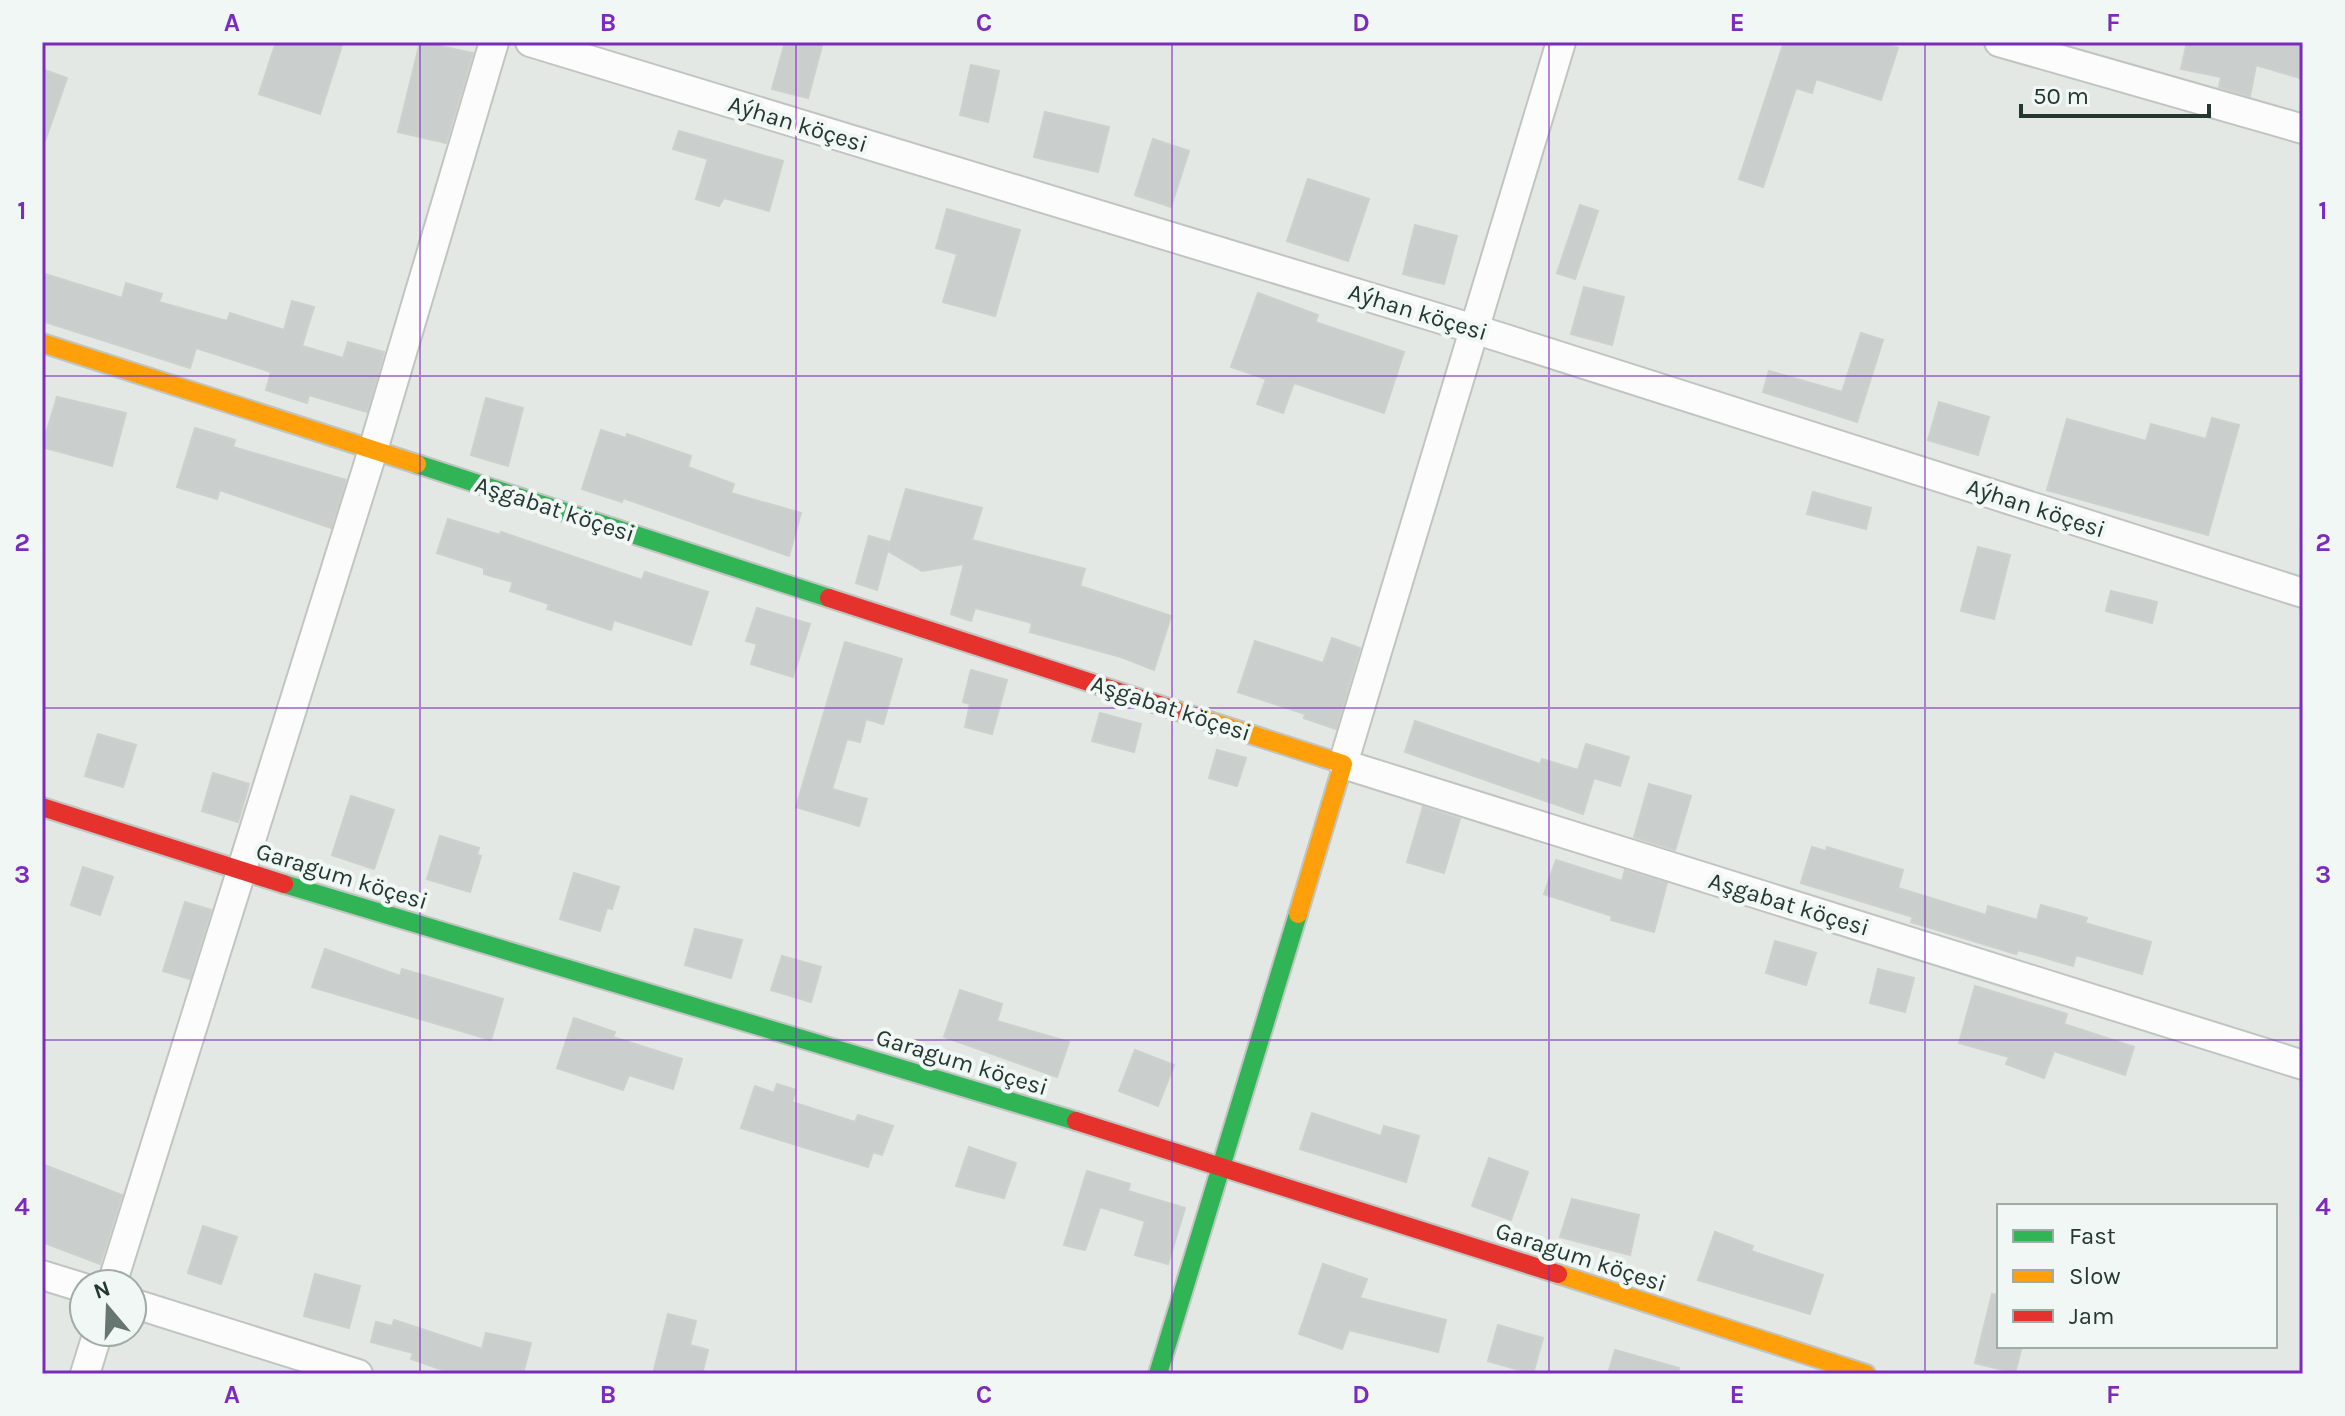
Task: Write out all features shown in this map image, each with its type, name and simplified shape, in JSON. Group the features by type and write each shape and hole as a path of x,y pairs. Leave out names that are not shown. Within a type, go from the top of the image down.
{"street":[{"path":"117,1268 373,450 494,42"},
{"name":"Aýhan köçesi","path":"530,42 1474,329 2303,593"},
{"path":"1158,1374 1561,42"},
{"path":"1999,42 2303,129"},
{"name":"Aşgabat köçesi","path":"42,343 1343,764 2303,1065"},
{"name":"Garagum köçesi","path":"42,807 242,871 1222,1165 1866,1374"},
{"path":"42,1275 68,1283"},
{"path":"148,1308 358,1374"},
{"path":"85,1374 93,1348"}],"building":[{"path":"276,42 343,42 320,114 259,94"},
{"path":"420,42 473,53 446,143 398,132"},
{"path":"785,42 823,42 808,98 772,89"},
{"path":"1784,42 1879,42 1898,48 1881,100 1816,79 1812,93 1796,88 1763,187 1739,179"},
{"path":"2187,42 2303,42 2303,79 2256,65 2250,96 2219,87 2221,77 2181,69"},
{"path":"971,65 999,71 988,122 960,115"},
{"path":"42,69 67,78 45,141 42,140"},
{"path":"1045,112 1109,127 1098,172 1034,157"},
{"path":"679,131 783,161 769,211 724,198 719,206 696,199 708,159 673,149"},
{"path":"1153,139 1189,151 1171,207 1135,195"},
{"path":"1308,179 1369,199 1348,261 1287,241"},
{"path":"1580,205 1598,211 1575,279 1557,273"},
{"path":"947,209 1020,230 995,316 943,302 957,254 936,248"},
{"path":"1415,225 1457,236 1444,284 1403,274"},
{"path":"42,273 122,298 126,283 162,294 159,302 227,321 230,313 284,330 292,301 314,307 302,346 343,358 348,342 384,352 367,412 309,395 307,403 266,390 271,372 196,348 190,368 42,321"},
{"path":"1584,287 1624,297 1612,345 1571,334"},
{"path":"1258,293 1318,315 1315,322 1404,352 1384,413 1294,383 1283,413 1257,404 1266,379 1231,367"},
{"path":"1861,333 1883,340 1857,422 1763,392 1769,371 1842,392"},
{"path":"57,397 126,413 112,466 42,447"},
{"path":"486,398 523,408 508,466 471,455"},
{"path":"1939,402 1989,417 1978,455 1928,440"},
{"path":"2212,418 2239,425 2208,535 2047,490 2067,419 2146,441 2151,424 2206,439"},
{"path":"195,428 235,440 233,447 346,480 331,528 220,490 217,499 177,487"},
{"path":"601,430 626,438 627,434 691,456 688,467 734,484 731,493 801,513 789,556 623,498 622,502 582,489"},
{"path":"906,489 982,508 972,540 1085,569 1080,586 1171,616 1154,670 1121,657 1030,632 1032,623 975,608 971,621 951,614 964,564 922,571 888,551"},
{"path":"1813,492 1871,508 1866,529 1807,514"},
{"path":"448,519 500,535 501,532 642,580 645,572 708,592 691,645 614,620 611,630 547,609 549,604 510,591 513,582 484,574 484,568 437,553"},
{"path":"869,536 890,542 877,590 856,583"},
{"path":"1978,547 2010,555 1994,619 1961,611"},
{"path":"2111,591 2157,602 2152,623 2106,611"},
{"path":"757,608 810,624 793,677 751,664 757,644 746,641"},
{"path":"1332,638 1360,648 1336,729 1304,718 1305,714 1238,692 1255,641 1323,663"},
{"path":"845,642 902,659 883,724 866,719 860,742 847,739 832,789 867,799 859,826 796,807"},
{"path":"971,670 1007,680 992,734 965,727 970,704 963,702"},
{"path":"1100,713 1141,724 1134,752 1092,741"},
{"path":"1415,721 1540,764 1542,759 1578,770 1586,744 1629,757 1620,786 1594,778 1583,814 1405,752"},
{"path":"98,734 136,745 123,787 85,776"},
{"path":"1217,750 1246,758 1237,786 1209,778"},
{"path":"213,773 249,784 238,822 202,811"},
{"path":"1649,784 1691,796 1675,850 1634,837"},
{"path":"351,796 394,810 374,869 332,855"},
{"path":"1423,807 1460,819 1444,873 1407,862"},
{"path":"440,836 479,848 477,855 481,856 470,892 427,879"},
{"path":"1812,847 1826,851 1827,847 1903,870 1898,888 1986,915 1988,906 2037,920 2041,905 2087,918 2085,923 2151,942 2142,974 2076,955 2073,966 2018,950 2016,954 1911,922 1913,917 1801,883"},
{"path":"1556,860 1622,881 1625,870 1667,883 1654,932 1611,920 1612,916 1544,894"},
{"path":"83,867 113,877 100,915 71,905"},
{"path":"574,873 619,887 612,909 607,908 600,931 560,919"},
{"path":"185,902 211,910 190,979 163,971"},
{"path":"695,929 742,940 731,978 685,965"},
{"path":"1775,941 1816,953 1806,985 1766,973"},
{"path":"325,949 400,976 402,969 503,999 491,1040 312,987"},
{"path":"782,956 821,967 811,1002 771,990"},
{"path":"1878,969 1914,978 1905,1012 1870,1003"},
{"path":"1975,986 2067,1014 2064,1024 2134,1047 2125,1075 2054,1051 2044,1078 2006,1064 2009,1057 1959,1043"},
{"path":"960,990 1002,1004 997,1021 1069,1042 1057,1077 944,1037"},
{"path":"574,1018 615,1032 613,1037 682,1059 673,1089 629,1075 623,1090 557,1068"},
{"path":"1135,1050 1174,1065 1158,1106 1119,1091"},
{"path":"777,1084 796,1090 792,1102 855,1122 858,1115 893,1126 882,1155 873,1152 868,1167 741,1128 755,1086 774,1093"},
{"path":"1312,1113 1381,1136 1384,1126 1419,1136 1406,1182 1300,1149"},
{"path":"969,1147 1016,1163 1004,1198 956,1186"},
{"path":"1489,1158 1528,1172 1511,1220 1472,1206"},
{"path":"42,1164 122,1195 100,1264 42,1242"},
{"path":"1087,1171 1130,1184 1128,1191 1185,1208 1168,1264 1135,1255 1145,1221 1100,1207 1085,1250 1064,1245"},
{"path":"1572,1199 1639,1215 1630,1255 1560,1237"},
{"path":"203,1226 237,1237 221,1284 188,1273"},
{"path":"1715,1232 1753,1246 1751,1251 1823,1275 1810,1314 1698,1280"},
{"path":"1323,1264 1367,1279 1360,1298 1446,1320 1438,1352 1349,1330 1342,1349 1299,1334"},
{"path":"315,1274 360,1286 349,1328 304,1316"},
{"path":"1992,1294 1997,1295 1997,1348 2021,1348 2015,1373 1975,1363"},
{"path":"668,1314 696,1321 690,1345 708,1350 702,1374 653,1374"},
{"path":"394,1320 482,1349 486,1333 531,1343 523,1374 454,1374 411,1359 413,1353 371,1342 376,1322 392,1326"},
{"path":"1498,1325 1543,1338 1533,1374 1488,1361"},
{"path":"1615,1350 1679,1368 1678,1374 1608,1374"}],"traffic: fast":[{"path":"417,464 829,598"},
{"path":"284,884 1076,1121"},
{"path":"1158,1374 1298,914"}],"traffic: slow":[{"path":"42,343 417,464"},
{"path":"1175,710 1343,764 1298,914"},
{"path":"1558,1274 1866,1374"}],"traffic: jam":[{"path":"829,598 1175,710"},
{"path":"42,807 284,884"},
{"path":"1076,1121 1558,1274"}]}
